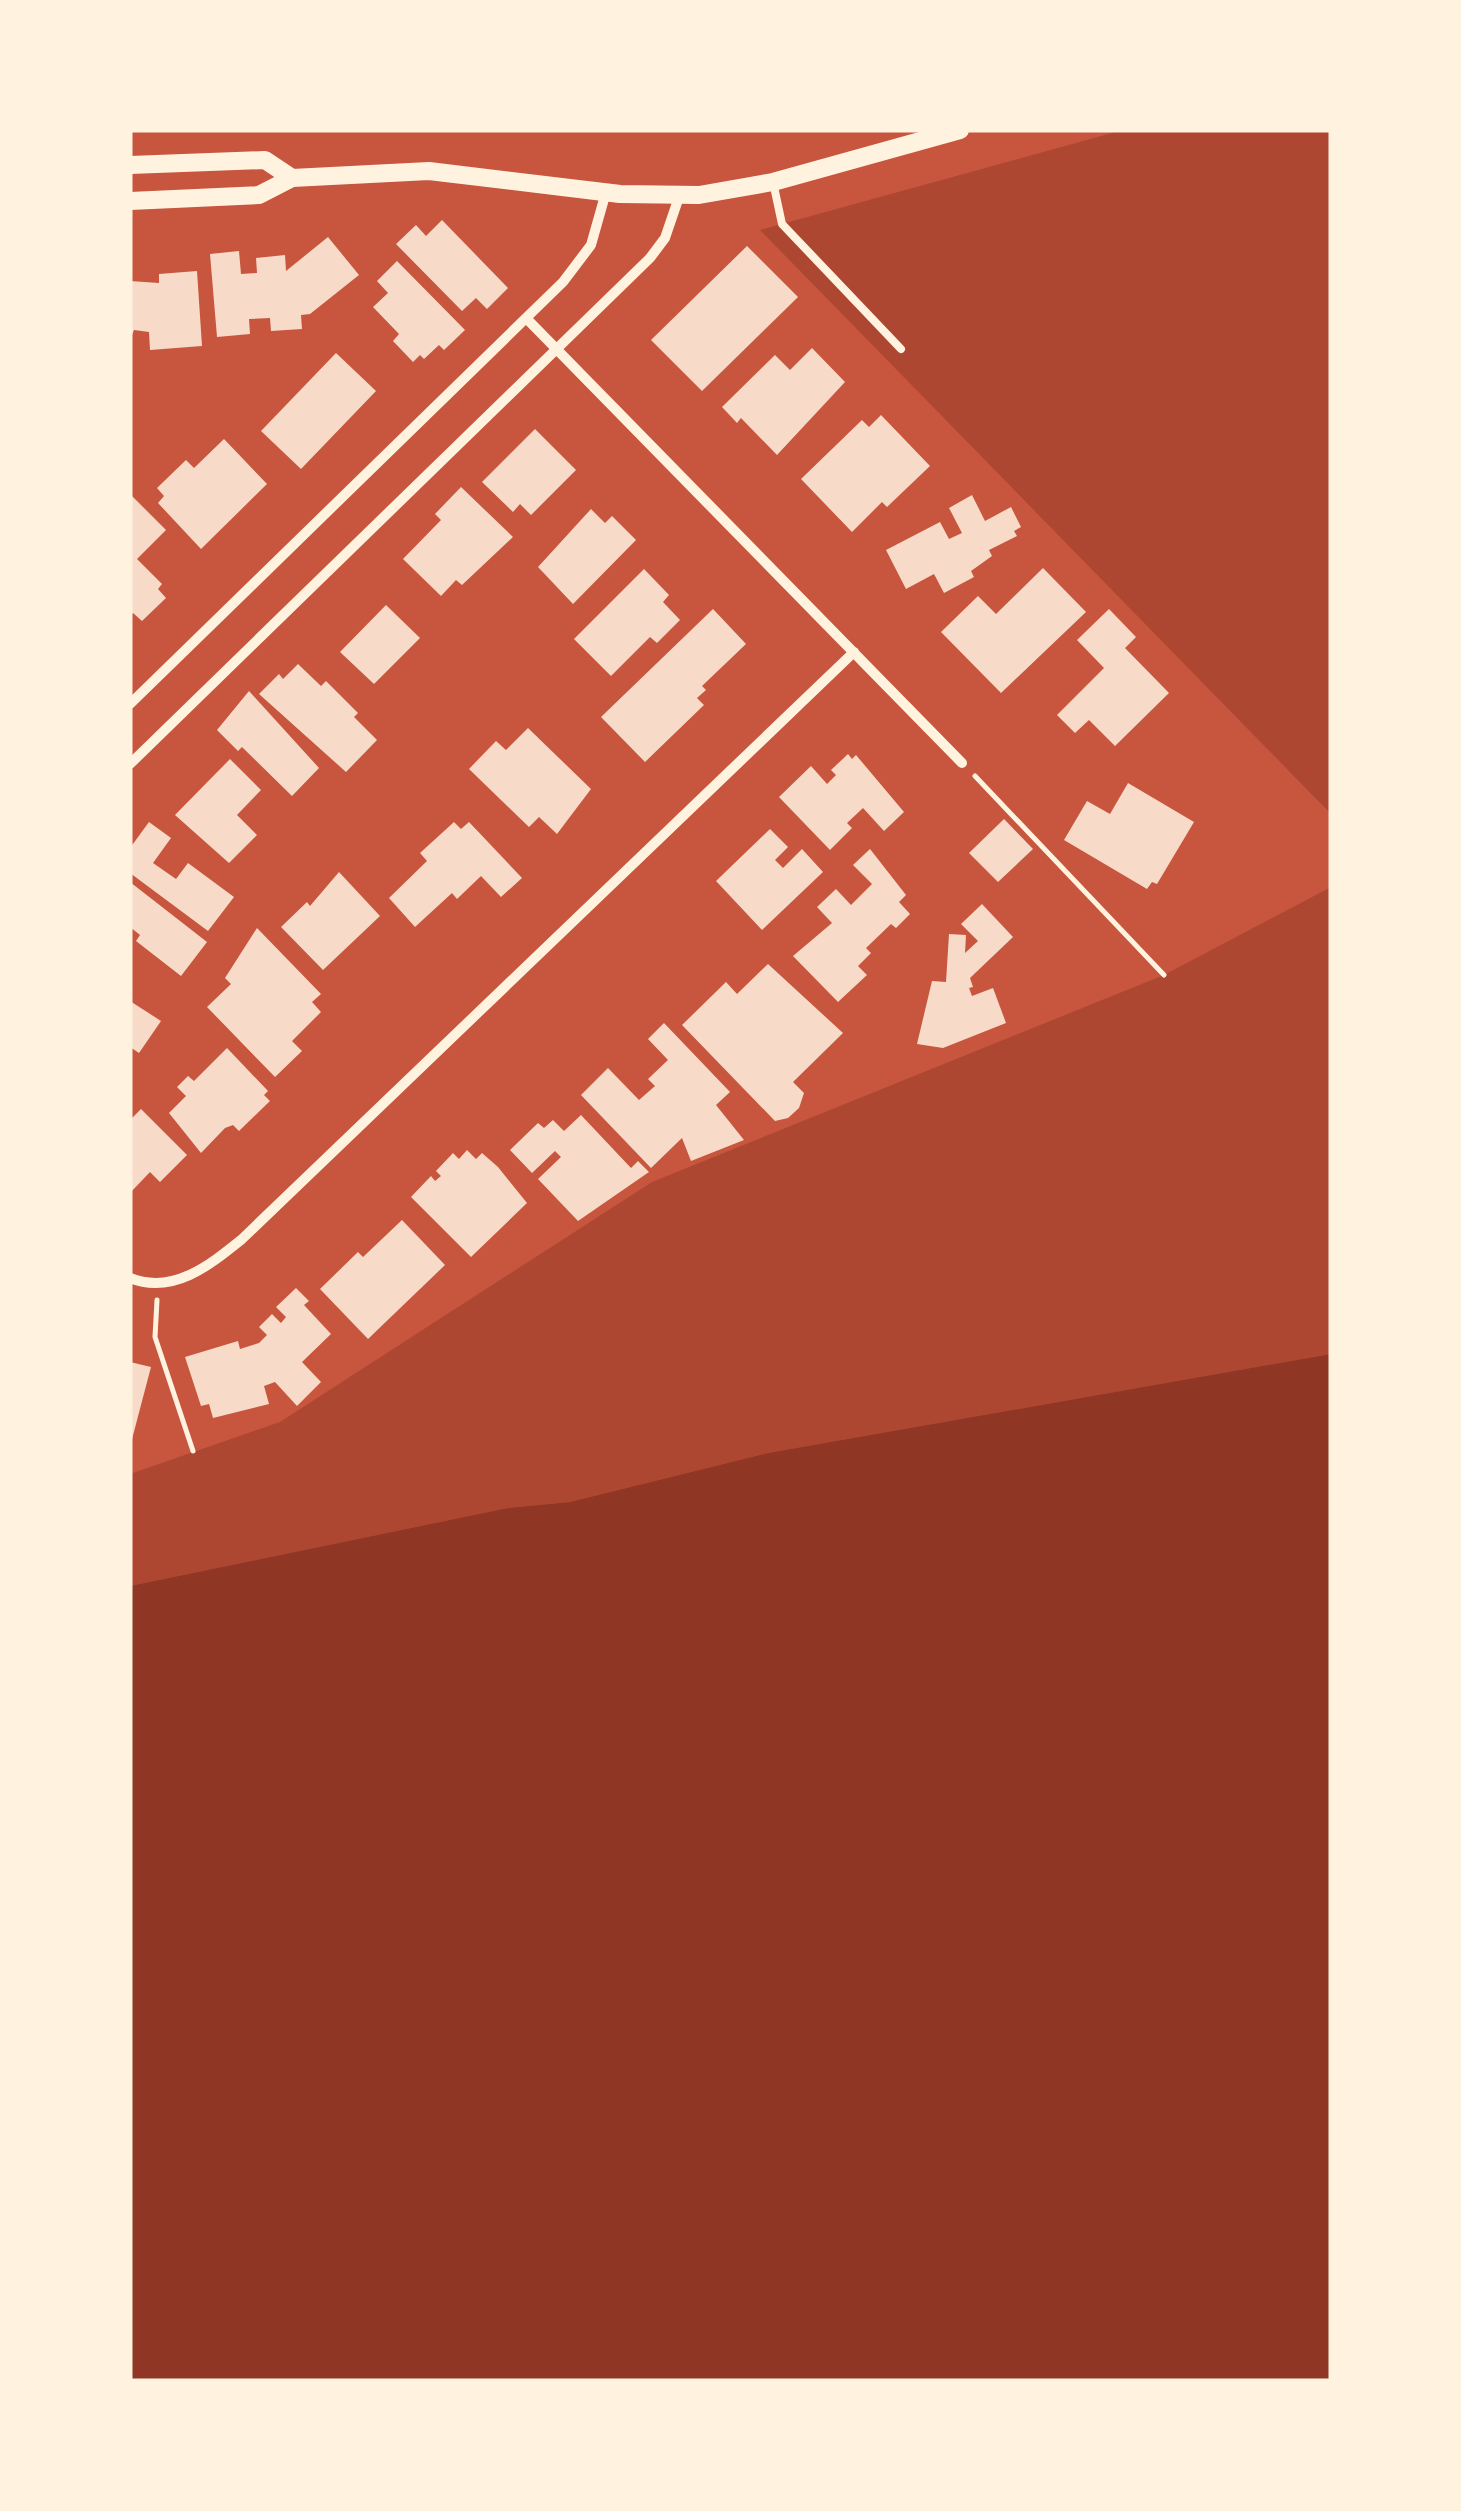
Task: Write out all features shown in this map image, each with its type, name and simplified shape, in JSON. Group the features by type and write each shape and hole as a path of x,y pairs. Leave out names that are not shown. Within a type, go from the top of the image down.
{"street":[{"path":"130,201 259,195 292,178 442,172 680,197 773,182 960,130"},
{"path":"130,165 265,160 292,178"},
{"path":"130,704 527,319 588,249 606,192"},
{"path":"130,764 658,248 680,197"},
{"path":"527,319 962,763"},
{"path":"130,1278 160,1282 198,1274 241,1240 854,652"}],"lane":[{"path":"773,182 782,224 901,349"}],"path":[{"path":"984,785 1164,975"},
{"path":"158,1298 155,1337 193,1450"}],"shaded area":[{"path":"1123,130 1331,130 1331,814 760,230"},
{"path":"1331,887 1331,1354 768,1453 570,1502 508,1508 130,1586 130,1474 280,1422 652,1182 1164,975"},
{"path":"1331,1354 1331,2381 130,2381 130,1586 508,1508 570,1502 768,1453"}],"building":[{"path":"442,220 508,288 487,309 476,298 462,311 396,244 416,225 426,236"},
{"path":"328,237 359,275 310,314 301,315 302,329 271,331 270,318 249,319 250,334 217,337 210,254 239,251 241,274 257,273 256,258 285,255 286,271"},
{"path":"747,246 798,297 702,391 651,340"},
{"path":"397,261 465,330 444,350 439,345 424,359 420,355 413,362 393,341 399,334 373,307 388,293 377,281"},
{"path":"197,271 202,346 150,350 149,332 134,330 130,340 130,281 159,283 159,274"},
{"path":"812,348 845,382 777,455 741,418 737,423 722,407 775,355 790,370"},
{"path":"336,353 376,391 301,469 261,431"},
{"path":"881,415 930,466 887,507 882,502 852,532 801,479 862,420 869,427"},
{"path":"535,429 576,470 531,515 520,504 513,512 482,482"},
{"path":"224,439 267,484 201,549 158,503 164,496 157,488 186,460 194,468"},
{"path":"461,487 513,537 462,585 456,580 441,596 403,559 441,520 435,514"},
{"path":"130,494 166,530 137,559 162,584 158,589 166,598 142,621 133,613 130,616"},
{"path":"972,495 985,521 1011,507 1021,527 1014,531 1017,536 989,550 992,556 971,571 974,577 944,593 934,574 906,589 886,550 940,522 949,539 962,533 949,508"},
{"path":"591,509 605,523 612,516 636,540 573,604 538,567"},
{"path":"1043,568 1086,612 1001,693 941,632 978,596 996,614"},
{"path":"644,569 669,595 663,602 680,620 657,643 650,637 611,676 574,639"},
{"path":"386,605 420,638 374,684 340,652"},
{"path":"713,609 746,644 702,686 706,690 697,698 704,705 645,762 601,717"},
{"path":"1109,609 1136,637 1125,648 1169,693 1115,746 1089,720 1075,733 1057,715 1104,668 1077,640"},
{"path":"298,664 321,686 326,681 358,713 354,717 377,740 346,772 259,694 279,674 283,679"},
{"path":"249,691 319,768 292,796 242,747 238,751 217,730"},
{"path":"528,728 591,789 557,834 539,817 529,827 469,769 496,741 506,750"},
{"path":"848,754 852,759 856,755 904,812 884,831 863,808 847,823 852,828 830,850 779,797 811,766 827,784 836,775 831,770"},
{"path":"230,759 261,790 237,815 257,835 229,863 175,815"},
{"path":"1128,783 1194,822 1157,884 1152,882 1147,889 1064,840 1087,801 1110,814"},
{"path":"1004,819 1033,849 998,882 969,853"},
{"path":"149,822 171,838 153,863 176,879 188,863 234,897 208,931 130,873 130,848"},
{"path":"454,822 461,829 469,822 522,878 501,897 481,876 457,899 452,893 415,927 389,898 427,861 420,853"},
{"path":"770,829 788,847 775,860 783,868 802,849 823,872 762,930 716,881"},
{"path":"870,849 906,895 899,902 910,914 896,928 891,924 866,948 871,953 858,966 867,975 838,1002 793,956 832,923 817,907 836,889 851,905 872,884 853,865"},
{"path":"339,872 380,916 323,970 281,927 307,902 310,906"},
{"path":"130,882 207,942 181,976 136,941 140,935 130,927"},
{"path":"982,904 1013,937 970,978 973,987 969,988 972,996 993,988 1006,1023 943,1048 917,1044 932,981 946,982 949,934 966,935 965,953 978,941 961,924"},
{"path":"257,928 321,994 312,1002 321,1012 292,1041 302,1051 275,1077 207,1007 231,984 225,978"},
{"path":"768,964 843,1033 793,1082 804,1093 799,1108 788,1118 775,1121 682,1025 726,982 737,994"},
{"path":"130,1001 161,1021 139,1053 130,1047"},
{"path":"664,1023 730,1092 716,1105 744,1140 691,1161 682,1138 651,1168 581,1095 608,1068 639,1100 655,1086 648,1079 668,1060 648,1039"},
{"path":"227,1048 268,1091 264,1095 270,1101 239,1131 233,1125 225,1128 201,1153 169,1113 186,1096 177,1087 188,1076 194,1081"},
{"path":"141,1109 187,1155 160,1182 150,1172 130,1193 130,1120"},
{"path":"581,1115 631,1168 638,1161 649,1172 578,1221 538,1179 561,1157 555,1151 532,1173 510,1150 538,1123 544,1128 553,1120 564,1131"},
{"path":"467,1150 476,1159 482,1153 498,1167 527,1203 471,1257 411,1197 431,1176 435,1181 441,1176 436,1171 453,1153 459,1159"},
{"path":"402,1220 445,1265 368,1339 320,1289 358,1252 363,1257"},
{"path":"296,1288 309,1301 304,1305 331,1334 302,1362 321,1382 297,1406 275,1382 264,1386 269,1404 213,1418 209,1404 201,1406 185,1357 238,1341 240,1349 259,1343 267,1335 259,1327 272,1314 281,1323 286,1317 276,1307"},
{"path":"130,1362 151,1367 131,1443 130,1442"}]}
